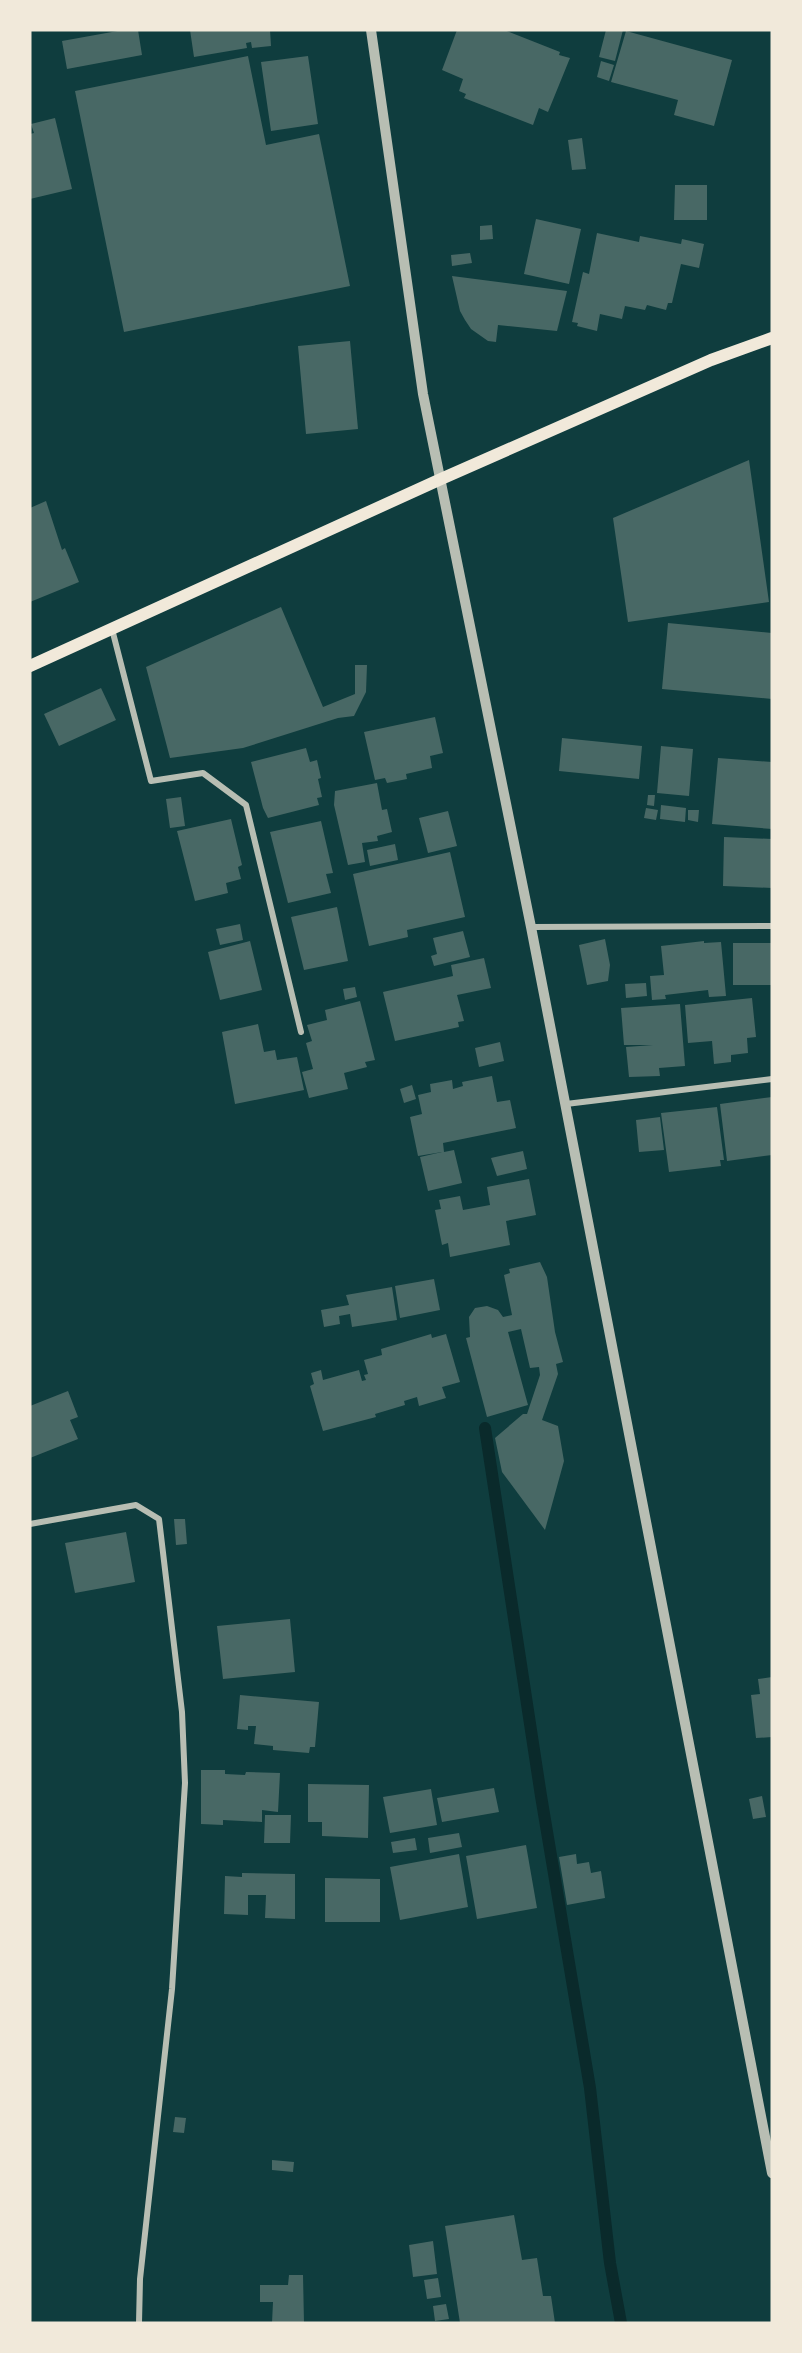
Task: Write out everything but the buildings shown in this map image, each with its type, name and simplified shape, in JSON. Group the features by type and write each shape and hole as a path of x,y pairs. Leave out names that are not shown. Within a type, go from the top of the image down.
{"main road":[{"path":"30,666 441,479 711,360 772,338"}],"street":[{"path":"372,30 423,394 566,1104 772,2173"},
{"path":"112,629 151,781 203,773 246,805 301,1032"},
{"path":"531,927 772,926"},
{"path":"566,1104 772,1079"},
{"path":"30,1524 136,1505 159,1519 182,1712 185,1783 172,1989 140,2279 139,2323"}],"waterway":[{"path":"485,1428 541,1796 590,2088 610,2263 621,2323"}]}
